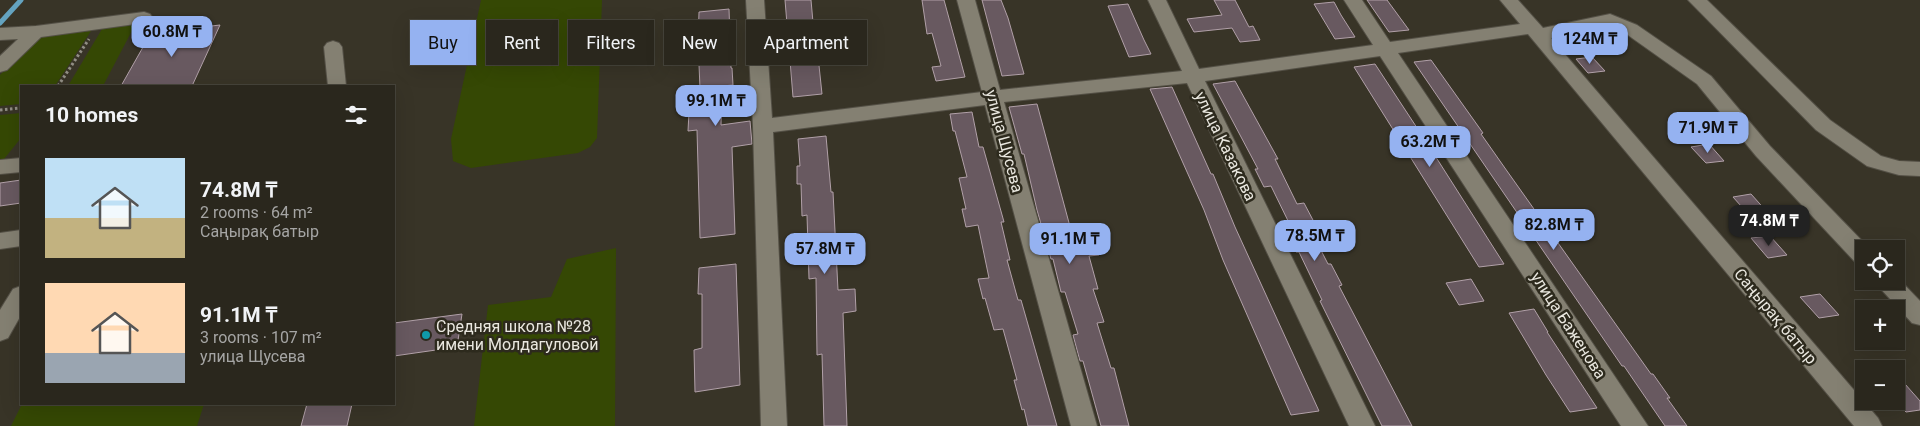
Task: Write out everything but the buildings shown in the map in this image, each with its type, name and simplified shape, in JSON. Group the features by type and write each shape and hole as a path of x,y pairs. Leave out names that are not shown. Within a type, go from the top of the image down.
{"street":[{"path":"755,0 763,126 774,426"},
{"name":"улица Щусева","path":"966,0 1084,426"},
{"name":"улица Казакова","path":"1158,0 1362,426"},
{"name":"улица Баженова","path":"1353,0 1635,426"},
{"name":"Саңырақ батыр","path":"1509,0 1869,426"},
{"path":"1697,0 1823,125 1874,161 1899,168 1920,169"},
{"path":"1,34 36,32 144,18"},
{"path":"763,126 993,97 1193,76 1610,20 1631,29 1704,80 1763,151 1855,248"},
{"path":"0,66 36,32"},
{"path":"332,47 337,85"},
{"path":"0,167 20,165"},
{"path":"0,241 20,238"},
{"path":"1895,290 1920,316"},
{"path":"0,330 20,297"}],"path":[{"path":"59,85 99,24"},
{"path":"0,110 20,108"}],"green space":[{"path":"481,0 602,0 601,20 568,20 568,65 600,65 597,138 590,147 578,153 471,168 453,161 451,139 467,65 476,65 476,23"},
{"path":"136,23 104,85 69,85 102,29 112,25"},
{"path":"93,28 56,85 20,85 20,104 0,106 0,75 33,40 46,32"},
{"path":"20,113 20,139 0,164 0,115"},
{"path":"616,248 615,426 474,426 488,305 551,297 567,259"},
{"path":"22,405 204,405 197,426 11,426"}],"waterway":[{"path":"0,23 21,0"}],"place":[{"name":"Средняя школа №28 имени Молдагуловой","path":"426,335"}]}
